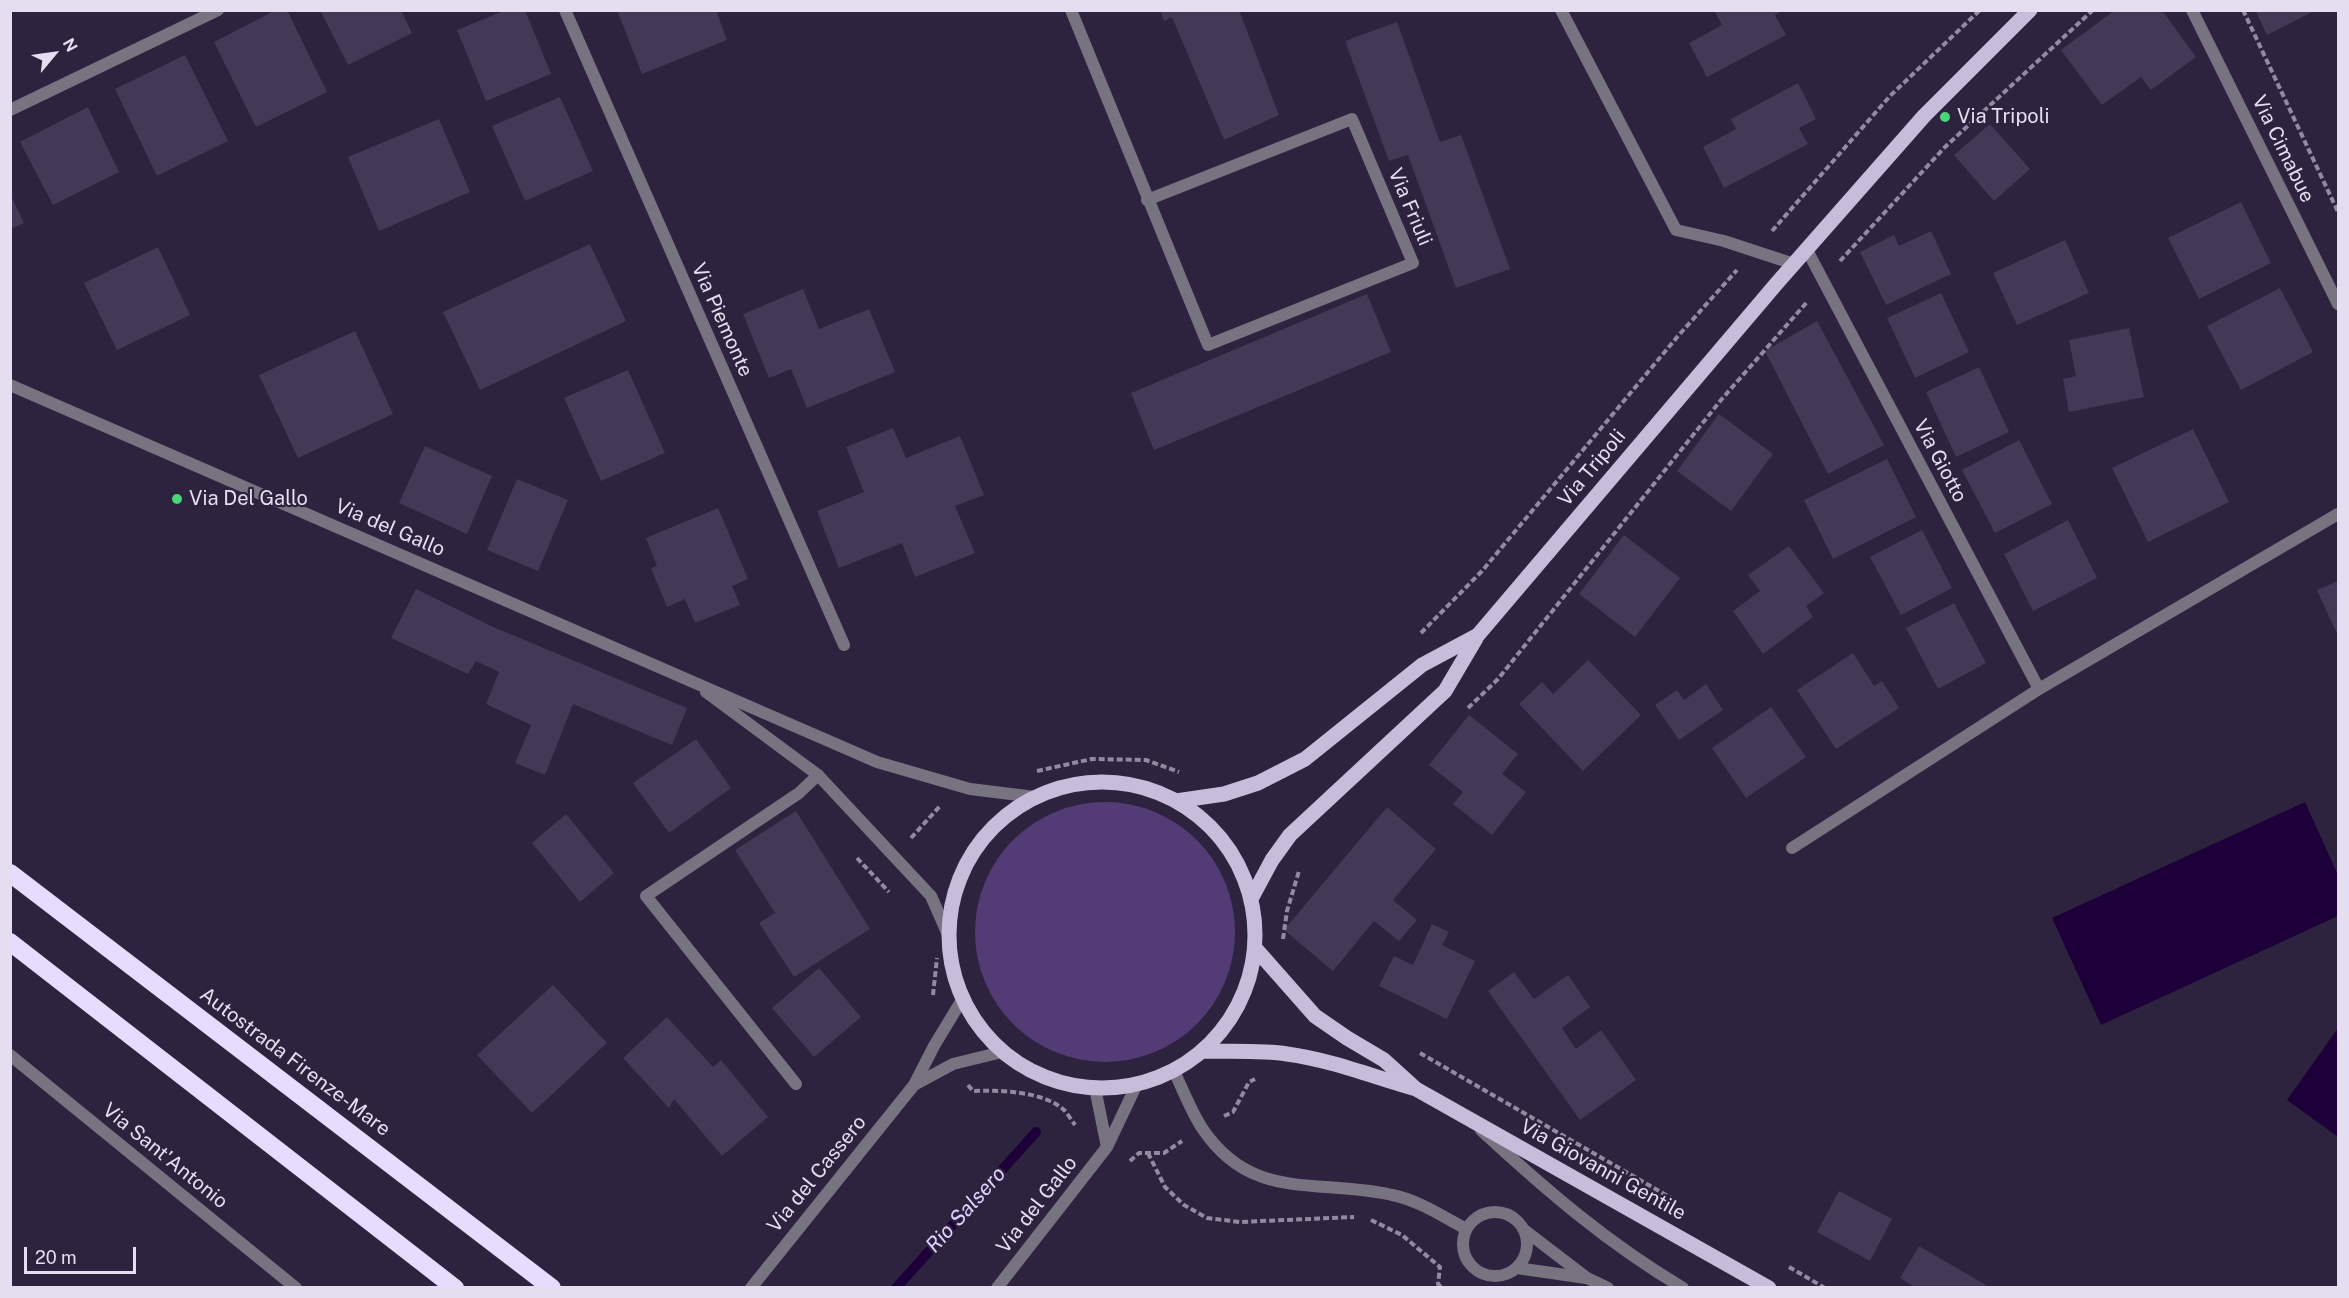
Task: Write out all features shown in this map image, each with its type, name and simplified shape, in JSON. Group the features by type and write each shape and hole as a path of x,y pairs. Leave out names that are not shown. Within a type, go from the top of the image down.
{"highway":[{"name":"Autostrada Firenze-Mare","path":"10,873 552,1287"},
{"path":"10,942 455,1287"}],"main road":[{"name":"Via Tripoli","path":"1478,635 1794,264 1924,116 2030,10"},
{"path":"1176,801 1224,794 1258,783 1305,759 1422,665 1478,635"},
{"path":"1251,899 1272,860 1290,835 1445,691 1478,635"},
{"path":"1092,782 1121,783 1150,789 1176,801 1197,815 1216,833 1231,852 1243,875 1251,899 1256,931 1251,971 1244,994 1224,1028 1203,1051 1174,1071 1137,1084 1095,1088 1045,1078 1002,1052 973,1018 963,998 953,969 949,937 951,908 958,880 972,854 989,831 1035,797 1063,787 1092,782"},
{"path":"1255,948 1315,1016 1384,1060 1416,1089"},
{"path":"1203,1051 1284,1053 1335,1064 1416,1089"},
{"name":"Via Giovanni Gentile","path":"1416,1089 1769,1287"}],"street":[{"path":"10,110 218,10"},
{"name":"Via Piemonte","path":"565,10 844,645"},
{"name":"Via Friuli","path":"1071,10 1147,200 1208,345 1413,263 1352,119 1147,200"},
{"path":"1561,10 1676,230 1724,241 1794,264"},
{"name":"Via Cimabue","path":"2192,10 2338,304"},
{"name":"Via Giotto","path":"1807,250 2039,689"},
{"name":"Via del Gallo","path":"10,385 688,679"},
{"path":"1792,848 2039,689 2338,514"},
{"path":"688,679 818,775 931,896 949,937"},
{"path":"688,679 877,762 970,789 1035,797"},
{"path":"796,1084 646,896 799,793 818,775"},
{"path":"914,1085 963,998"},
{"path":"914,1085 953,1064 1002,1052"},
{"name":"Via Sant'Antonio","path":"10,1055 296,1287"},
{"path":"1174,1071 1202,1127 1227,1157 1253,1175 1282,1183 1374,1191 1393,1195 1410,1200 1466,1229"},
{"name":"Via del Gallo","path":"997,1287 1104,1151 1137,1084"},
{"name":"Via del Cassero","path":"751,1287 914,1085"},
{"path":"1095,1088 1104,1151"},
{"path":"1464,1115 1579,1217 1656,1272 1683,1287"},
{"path":"1523,1229 1527,1239 1527,1250 1524,1260 1517,1268 1498,1277 1487,1276 1478,1272 1467,1262 1463,1238 1466,1229 1480,1215 1489,1212 1510,1215 1523,1229 1587,1278 1608,1287"},
{"path":"1517,1268 1587,1278"}],"path":[{"path":"1766,237 1890,96 1980,10"},
{"path":"1466,710 1498,679 1721,400 1824,283 1850,248 1945,147 2093,10"},
{"path":"2243,10 2338,212"},
{"path":"1413,641 1482,571 1678,336 1743,263"},
{"path":"1030,772 1092,759 1146,760 1181,773"},
{"path":"877,881 894,856 940,806 962,810 970,789"},
{"path":"854,855 893,896"},
{"path":"1282,946 1287,910 1301,867"},
{"path":"932,949 937,959 929,1029 934,1046"},
{"path":"1413,1049 1681,1204"},
{"path":"953,1064 973,1091 1006,1090 1039,1097 1064,1109 1077,1128 1082,1149 1104,1151 1127,1164 1139,1153 1164,1153 1202,1127 1233,1112 1250,1082 1270,1072 1284,1071 1284,1053"},
{"path":"1148,1153 1165,1186 1184,1205 1207,1218 1240,1222 1354,1217 1375,1221 1402,1235 1440,1267 1438,1284 1442,1287"},
{"path":"1784,1264 1825,1287"}],"shaded area":[{"path":"1105,802 1130,805 1155,812 1177,824 1197,840 1213,860 1225,882 1232,907 1235,932 1232,957 1225,982 1213,1004 1197,1024 1177,1040 1155,1052 1130,1059 1105,1062 1080,1059 1055,1052 1033,1040 1013,1024 997,1004 985,982 978,957 975,932 978,907 985,882 997,860 1013,840 1033,824 1055,812 1080,805"},
{"path":"2305,802 2338,875 2338,916 2101,1025 2052,918"},
{"path":"2338,1028 2338,1137 2287,1100"}],"building":[{"path":"276,10 287,10 327,92 256,127 214,42"},
{"path":"320,10 401,10 412,33 348,65"},
{"path":"506,10 525,10 551,74 486,101 457,30"},
{"path":"617,10 716,10 727,40 642,74"},
{"path":"1160,10 1239,10 1279,115 1224,140 1172,17 1164,21"},
{"path":"1714,10 1783,10 1775,15 1786,35 1707,77 1689,43 1722,25"},
{"path":"2115,10 2162,10 2196,57 2151,90 2141,77 2102,105 2061,50"},
{"path":"2255,10 2316,10 2267,35"},
{"path":"1397,22 1440,142 1461,135 1510,269 1456,288 1408,155 1389,161 1345,41"},
{"path":"185,55 228,141 157,176 115,89"},
{"path":"1798,83 1816,119 1799,128 1808,144 1724,188 1703,147 1736,129 1731,119"},
{"path":"560,97 593,171 525,201 492,126"},
{"path":"88,107 119,172 53,205 20,142"},
{"path":"439,119 470,192 379,231 348,157"},
{"path":"1990,124 2030,169 1994,201 1954,155"},
{"path":"10,194 24,223 10,229"},
{"path":"2241,202 2271,263 2199,299 2168,238"},
{"path":"1931,231 1951,274 1886,305 1860,252 1894,235 1899,246"},
{"path":"2065,240 2089,293 2017,325 1993,273"},
{"path":"590,244 626,321 480,390 443,312"},
{"path":"158,247 190,315 117,350 84,283"},
{"path":"2280,288 2313,352 2241,390 2207,326"},
{"path":"803,289 819,329 869,309 895,372 807,408 791,369 769,378 743,314"},
{"path":"1941,293 1969,352 1915,378 1887,318"},
{"path":"1367,294 1391,352 1154,450 1131,393"},
{"path":"1817,321 1884,445 1828,474 1765,351"},
{"path":"2129,328 2144,397 2069,412 2063,379 2076,376 2069,340"},
{"path":"355,331 393,414 298,458 259,375"},
{"path":"1979,367 2009,432 1956,457 1926,392"},
{"path":"628,370 665,453 601,481 564,398"},
{"path":"1719,414 1773,454 1731,511 1677,471"},
{"path":"893,428 906,458 960,436 984,495 955,506 975,553 915,577 902,543 839,568 817,511 864,492 846,447"},
{"path":"2193,429 2229,502 2148,542 2112,468"},
{"path":"2019,440 2052,504 1995,533 1962,470"},
{"path":"425,446 492,476 467,534 399,503"},
{"path":"1887,459 1916,517 1833,559 1804,500"},
{"path":"517,479 568,500 538,571 487,550"},
{"path":"718,508 748,579 732,586 740,605 695,623 685,599 667,607 651,568 657,566 646,538"},
{"path":"2068,520 2097,578 2033,611 2004,554"},
{"path":"1922,530 1952,588 1901,615 1870,557"},
{"path":"1624,535 1680,578 1635,637 1579,594"},
{"path":"1789,546 1824,593 1806,606 1813,617 1763,654 1733,611 1760,591 1748,575"},
{"path":"2338,581 2338,636 2317,590"},
{"path":"416,589 491,626 687,708 672,745 573,704 545,775 515,763 531,725 486,704 499,672 476,661 468,674 391,638"},
{"path":"1954,603 1986,663 1938,689 1906,628"},
{"path":"1853,653 1874,686 1882,681 1899,708 1836,749 1797,690"},
{"path":"1588,660 1641,715 1583,771 1519,704 1542,682 1553,694"},
{"path":"1706,684 1723,710 1679,740 1655,705 1677,690 1684,700"},
{"path":"1771,707 1806,757 1746,798 1712,748"},
{"path":"1469,715 1518,754 1502,774 1526,792 1492,835 1453,804 1463,792 1429,765"},
{"path":"696,739 731,788 669,833 633,783"},
{"path":"1387,807 1436,849 1393,900 1417,920 1399,941 1374,921 1333,971 1284,930"},
{"path":"796,811 870,929 794,977 759,923 775,913 735,850"},
{"path":"566,814 614,873 580,902 532,843"},
{"path":"1432,924 1449,932 1442,945 1475,961 1447,1019 1379,986 1394,956 1413,965"},
{"path":"819,968 861,1017 814,1057 772,1008"},
{"path":"1514,972 1534,999 1568,975 1590,1007 1562,1028 1576,1049 1601,1030 1636,1080 1580,1120 1488,991"},
{"path":"553,985 607,1043 532,1113 477,1055"},
{"path":"667,1017 713,1067 721,1060 768,1117 722,1156 674,1099 669,1108 623,1058"},
{"path":"1839,1191 1892,1219 1870,1261 1817,1232"},
{"path":"1919,1246 1991,1288 1916,1288 1900,1278"}],"waterway":[{"name":"Rio Salsero","path":"896,1288 1036,1132"}],"place":[{"name":"Via Tripoli","path":"1945,117"},
{"name":"Via Del Gallo","path":"177,499"}]}
